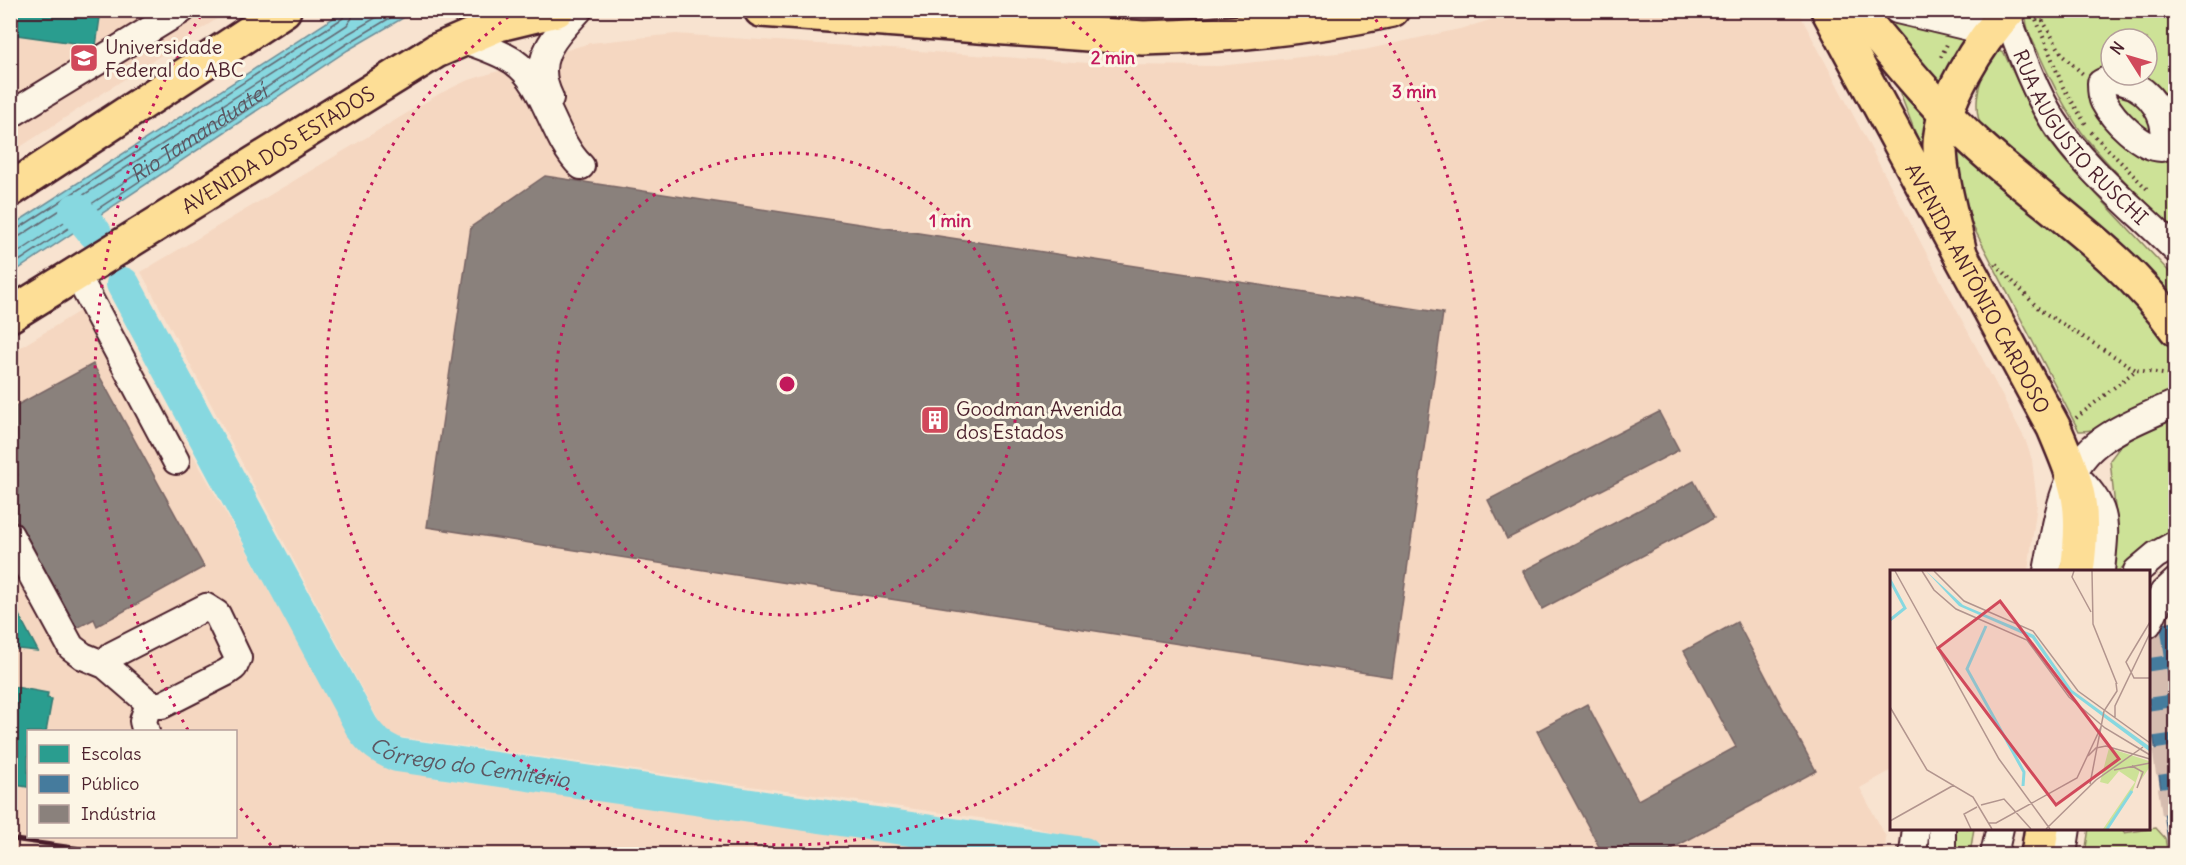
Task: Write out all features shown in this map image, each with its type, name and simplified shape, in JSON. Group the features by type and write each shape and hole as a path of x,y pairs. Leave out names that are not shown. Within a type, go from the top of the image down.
{"main road":[{"path":"10,189 284,10"},
{"name":"AVENIDA DOS ESTADOS","path":"10,315 405,69 461,39 499,24 557,10"},
{"path":"761,10 1143,38 1191,37 1304,27 1392,10"},
{"name":"AVENIDA ANTÔNIO CARDOSO","path":"1828,10 2054,428 2073,473"},
{"path":"1856,10 1946,114 2008,172 2117,261 2157,302 2175,329"},
{"path":"1960,254 1940,146 1946,114 1974,57 2002,17"},
{"path":"2073,473 2082,517 2077,570"},
{"path":"2038,855 2042,829"}],"street":[{"path":"10,115 182,10"},
{"path":"461,39 500,54 522,69 534,86 568,152 581,166 542,82 541,69 543,58 552,43 579,10"},
{"path":"1897,10 2002,17"},
{"name":"RUA AUGUSTO RUSCHI","path":"2002,17 2061,131 2090,165 2175,250"},
{"path":"77,275 176,460"},
{"path":"2047,570 2060,507 2073,473 2097,444 2175,403"},
{"name":"AVENIDA ANTÔNIO CARDOSO","path":"2073,473 2094,493 2103,514 2105,530 2101,570"},
{"path":"10,535 70,647 83,656 105,665 149,703 162,705 234,667 237,653 214,609 200,607 111,655 105,665"},
{"path":"2138,570 2156,555 2175,544"},
{"path":"2150,620 2163,593 2175,581"},
{"path":"145,730 143,721 149,703"},
{"path":"1913,855 1916,829"},
{"path":"1942,829 1942,855"},
{"path":"1994,855 2000,829"},
{"path":"2063,855 2067,829"}],"path":[{"path":"2043,21 2050,10"},
{"path":"1993,261 2040,310 2136,370 2175,376"},
{"path":"2073,419 2136,370"}],"shaded area":[{"name":"Universidade Federal do ABC","path":"11,11 229,11 11,153"},
{"path":"1519,11 1798,11 2025,439 2032,460 2037,504 2028,570 1890,570 1890,771 1860,788 1886,837 1885,854 1189,854 1111,846 1015,823 392,736 383,729 141,272 439,94 466,81 590,43 676,34 1117,65 1219,66 1364,50 1464,28"},
{"path":"104,296 353,740 364,755 387,765 436,778 984,854 11,854 11,353"}],"green space":[{"path":"2027,10 2175,11 2175,232 2107,163 2086,138 2060,97 2027,27"},
{"path":"1875,12 1964,39 1941,87"},
{"path":"1996,49 2004,53 2032,113 2047,138 2065,161 2175,278 2175,392 2101,427 2079,431 1964,209 1955,146 2018,200 2039,174 1996,146 1986,136 1980,124 1977,112 1979,86"},
{"path":"1896,83 1927,115 1928,156 1924,155"},
{"path":"2175,414 2175,534 2137,555 2119,570 2112,570 2117,526 2110,460 2125,440"},
{"path":"2156,828 2165,838 2168,854 2085,854 2089,829 2123,829 2124,833"},
{"path":"1955,829 1974,829 1970,854 1954,854"}],"water":[{"name":"Rio Tamanduateí","path":"344,11 415,11 348,50 11,274 11,226"}],"building: Escolas":[{"path":"10,10 101,10 96,46 10,34"},
{"path":"10,598 38,651 10,648"},
{"path":"10,686 48,693 47,698 52,699 46,730 27,730 27,787 10,784"}],"building: Público":[{"path":"2176,622 2176,854 2170,854 2150,710 2150,626"}],"building: Indústria":[{"name":"Goodman Avenida dos Estados","path":"545,176 1443,313 1392,677 427,527 471,227"},
{"path":"93,364 204,567 97,626 94,619 77,628 10,508 10,479 18,475 10,461 10,409"},
{"path":"1659,412 1679,450 1507,539 1488,500"},
{"path":"1694,481 1714,518 1542,609 1523,571"},
{"path":"1737,622 1816,771 1662,854 1603,854 1537,731 1587,704 1638,800 1736,747 1684,651"}],"waterway":[{"name":"Córrego do Cemitério","path":"76,210 95,233"},
{"name":"Córrego do Cemitério","path":"123,284 362,727 369,737 382,747 397,755 1084,854"}],"tunnel":[{"path":"2150,646 2176,821"}],"railway":[{"path":"10,839 120,854"}],"place":[{"name":"Universidade Federal do ABC","path":"84,58"},
{"name":"Goodman Avenida dos Estados","path":"935,420"}]}
